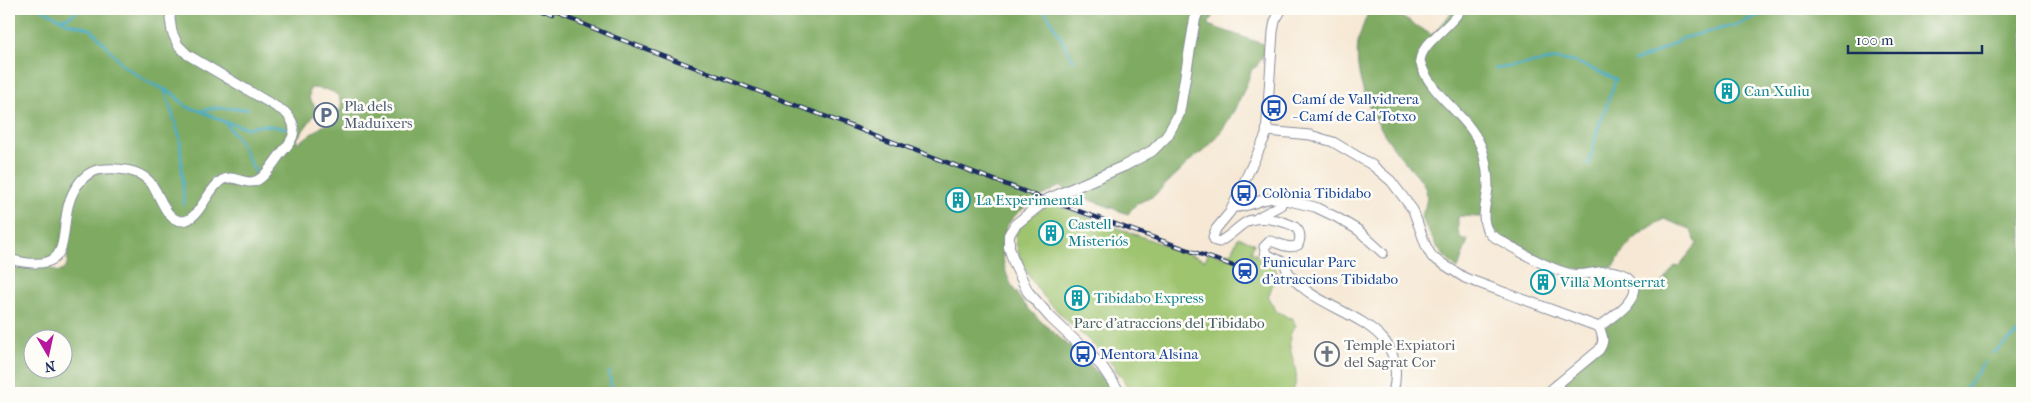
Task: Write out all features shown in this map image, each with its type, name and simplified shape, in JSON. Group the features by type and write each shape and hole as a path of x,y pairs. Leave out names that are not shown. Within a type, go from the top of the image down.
{"street":[{"path":"10,258 40,265 49,262 57,256 62,246 70,198 81,180 91,172 109,169 129,171 143,175 154,185 170,216 177,220 184,220 193,217 221,181 230,178 245,182 256,181 290,143 294,136 294,127 291,119 285,112 188,55 178,45 172,32 171,9"},
{"path":"1120,393 1101,365 1050,318 1028,292 1011,255 1009,235 1015,225 1046,200 1144,157 1159,145 1179,114 1193,32 1199,9"},
{"path":"1281,199 1281,205 1234,230 1222,240 1215,241 1214,233 1232,207 1267,131 1273,32 1275,21 1282,9"},
{"path":"1460,9 1453,20 1424,50 1420,61 1430,82 1468,126 1479,142 1485,160 1488,184 1484,215 1485,226 1491,235 1557,269 1573,274 1612,271 1631,278 1635,286 1635,295 1599,327"},
{"path":"1267,131 1310,135 1333,142 1372,165 1391,181 1413,210 1432,257 1465,278 1599,327"},
{"path":"1232,207 1239,208 1271,197 1315,207 1358,230 1383,253"},
{"path":"1257,218 1289,224 1299,231 1300,241 1294,247 1270,241 1264,246 1266,254 1285,265 1290,276 1299,284 1378,333 1391,354 1394,365 1396,377 1393,393"},
{"path":"1548,393 1599,350 1603,339 1599,327"}],"green space":[{"path":"9,9 1216,9 1208,25 1269,46 1256,67 1252,69 1234,111 1221,131 1205,150 1191,160 1156,194 1136,205 1128,214 1072,193 1060,186 1015,215 1007,226 1004,235 1005,267 1012,286 1039,319 1088,363 1113,393 9,393","holes":["310,88 326,90 339,97 341,108 333,119 298,143 296,140 315,114 314,105 309,98","65,251 68,261 64,269 58,272 48,267 58,260"]},
{"path":"1366,9 1388,9 1432,35 1455,9 2022,9 2022,393 1542,393 1593,348 1598,342 1598,332 1621,316 1643,290 1656,290 1675,266 1678,267 1697,244 1690,229 1664,219 1635,238 1624,250 1614,267 1579,269 1546,260 1508,241 1493,228 1489,213 1479,217 1458,216 1458,232 1461,238 1468,240 1458,269 1441,252 1421,217 1427,194 1424,186 1383,132 1368,104 1359,74 1357,58 1358,42 1368,13"},
{"name":"Parc d'atraccions del Tibidabo","path":"1050,203 1205,260 1209,252 1224,257 1227,252 1231,254 1238,237 1254,243 1251,252 1257,254 1256,257 1274,265 1277,272 1268,298 1278,313 1289,318 1292,317 1296,326 1290,338 1296,375 1296,383 1291,393 1131,393 1118,372 1106,358 1061,315 1036,287 1019,255 1015,236 1017,231 1025,222"}],"waterway":[{"path":"42,9 68,23 91,29 123,65 146,81 172,93 187,107 225,122 240,142 255,172"},
{"path":"62,19 69,17 80,9"},
{"path":"1044,9 1074,61"},
{"path":"1634,61 1654,54 1683,38 1736,25 1773,9"},
{"path":"1495,69 1558,59 1578,63 1616,79 1597,131 1589,165"},
{"path":"165,91 180,138 184,204"},
{"path":"203,110 216,108 248,109"},
{"path":"225,122 248,128 263,125 285,128"},
{"path":"1993,353 2022,330"},
{"path":"1962,393 1985,362"},
{"path":"609,372 611,393"}],"railway":[{"path":"531,9 553,17"},
{"path":"547,9 617,38 1042,198 1239,268"}],"place":[{"name":"Can Xuliu","path":"1727,91"},
{"name":"Camí de Vallvidrera - Camí de Cal Totxo","path":"1274,108"},
{"name":"Pla dels Maduixers","path":"326,115"},
{"name":"Colònia Tibidabo","path":"1244,193"},
{"name":"La Experimental","path":"958,200"},
{"name":"Castell Misteriós","path":"1051,233"},
{"name":"Funicular Parc d'atraccions Tibidabo","path":"1245,271"},
{"name":"Villa Montserrat","path":"1543,282"},
{"name":"Tibidabo Express","path":"1077,298"},
{"name":"Mentora Alsina","path":"1083,354"},
{"name":"Temple Expiatori del Sagrat Cor","path":"1327,354"}]}
